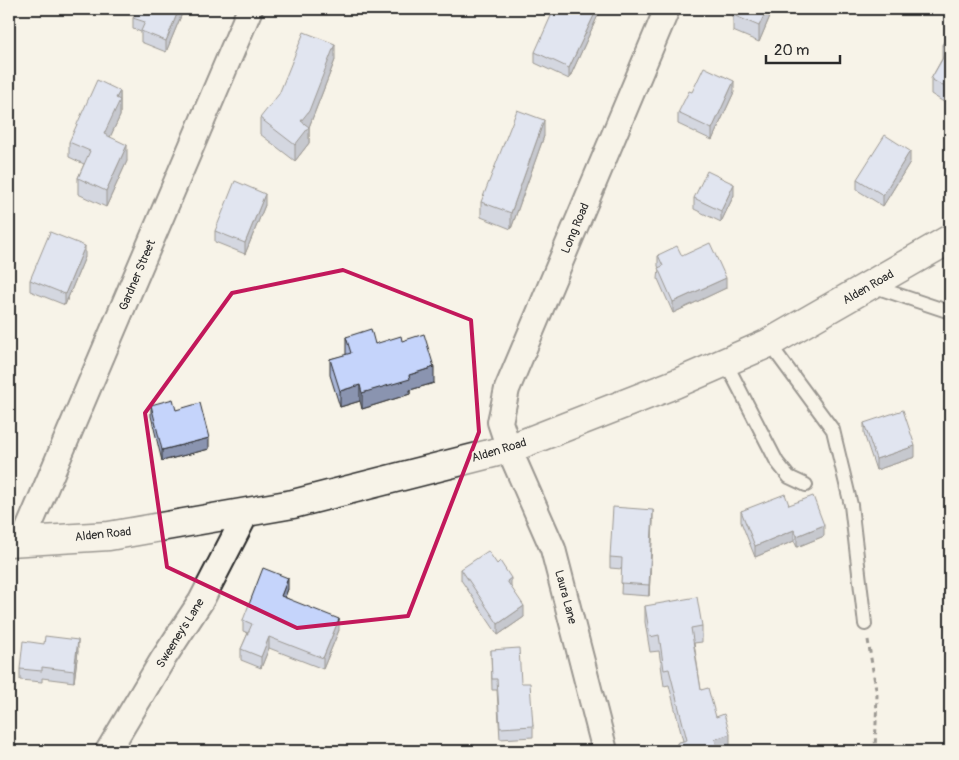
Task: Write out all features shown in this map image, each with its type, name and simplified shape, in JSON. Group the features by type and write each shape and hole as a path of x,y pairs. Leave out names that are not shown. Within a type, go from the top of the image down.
{"main road":[{"name":"Alden Road","path":"16,542 109,536 293,504 509,449 769,343 950,239"}],"street":[{"name":"Gardner Street","path":"16,542 250,9"},
{"name":"Long Road","path":"509,449 500,422 507,389 667,9"},
{"name":"Laura Lane","path":"509,449 553,549 605,751"},
{"name":"Sweeney's Lane","path":"108,751 163,658 201,601 246,512"}],"lane":[{"path":"870,286 950,312"},
{"path":"769,343 833,430 851,504 865,624"},
{"path":"726,362 777,462 789,477 806,484"}],"path":[{"path":"865,624 877,695 875,751"}],"highlighted area":[{"path":"343,270 471,320 479,432 408,616 297,628 167,567 145,413 232,293"}],"building":[{"path":"137,9 179,9 166,41 141,31 145,22 133,18"},
{"path":"554,9 597,9 569,68 535,52"},
{"path":"736,9 767,9 759,26 733,15"},
{"path":"304,32 335,44 309,111 301,121 309,127 295,145 260,118 279,94"},
{"path":"950,32 950,90 931,79 948,49 942,45"},
{"path":"704,67 734,81 712,129 678,113 689,91 692,92"},
{"path":"97,80 120,91 116,98 120,100 104,134 127,145 106,191 78,178 90,151 69,142"},
{"path":"517,110 544,120 511,213 481,202"},
{"path":"885,135 910,151 883,195 857,179"},
{"path":"707,171 734,184 721,211 694,198"},
{"path":"235,181 265,194 245,243 215,231"},
{"path":"50,232 85,246 65,294 30,280"},
{"path":"710,243 726,278 673,302 658,268 663,266 658,255 677,246 682,256"},
{"path":"371,329 375,344 401,336 402,341 424,334 434,367 409,375 410,379 362,393 360,385 340,391 330,359 351,353 346,337"},
{"path":"173,399 176,410 200,403 209,438 162,450 151,405"},
{"path":"903,410 915,446 876,459 864,423"},
{"path":"785,494 789,505 813,496 824,525 797,536 794,530 755,546 741,511"},
{"path":"613,507 653,510 649,585 621,583 622,558 610,557"},
{"path":"488,551 497,564 500,561 511,578 507,581 524,606 498,624 461,569"},
{"path":"263,568 288,578 281,596 339,619 323,658 269,637 261,657 241,649 252,624 243,620"},
{"path":"697,597 702,626 691,628 701,690 708,688 716,717 724,714 730,734 715,739 718,751 679,751 677,743 687,740 669,669 664,670 659,635 650,637 645,606"},
{"path":"45,636 78,640 74,671 42,667 42,671 20,669 23,641 44,644"},
{"path":"519,648 521,683 530,683 533,726 500,728 497,679 492,679 491,650"},
{"path":"316,747 328,751 314,751"}]}
